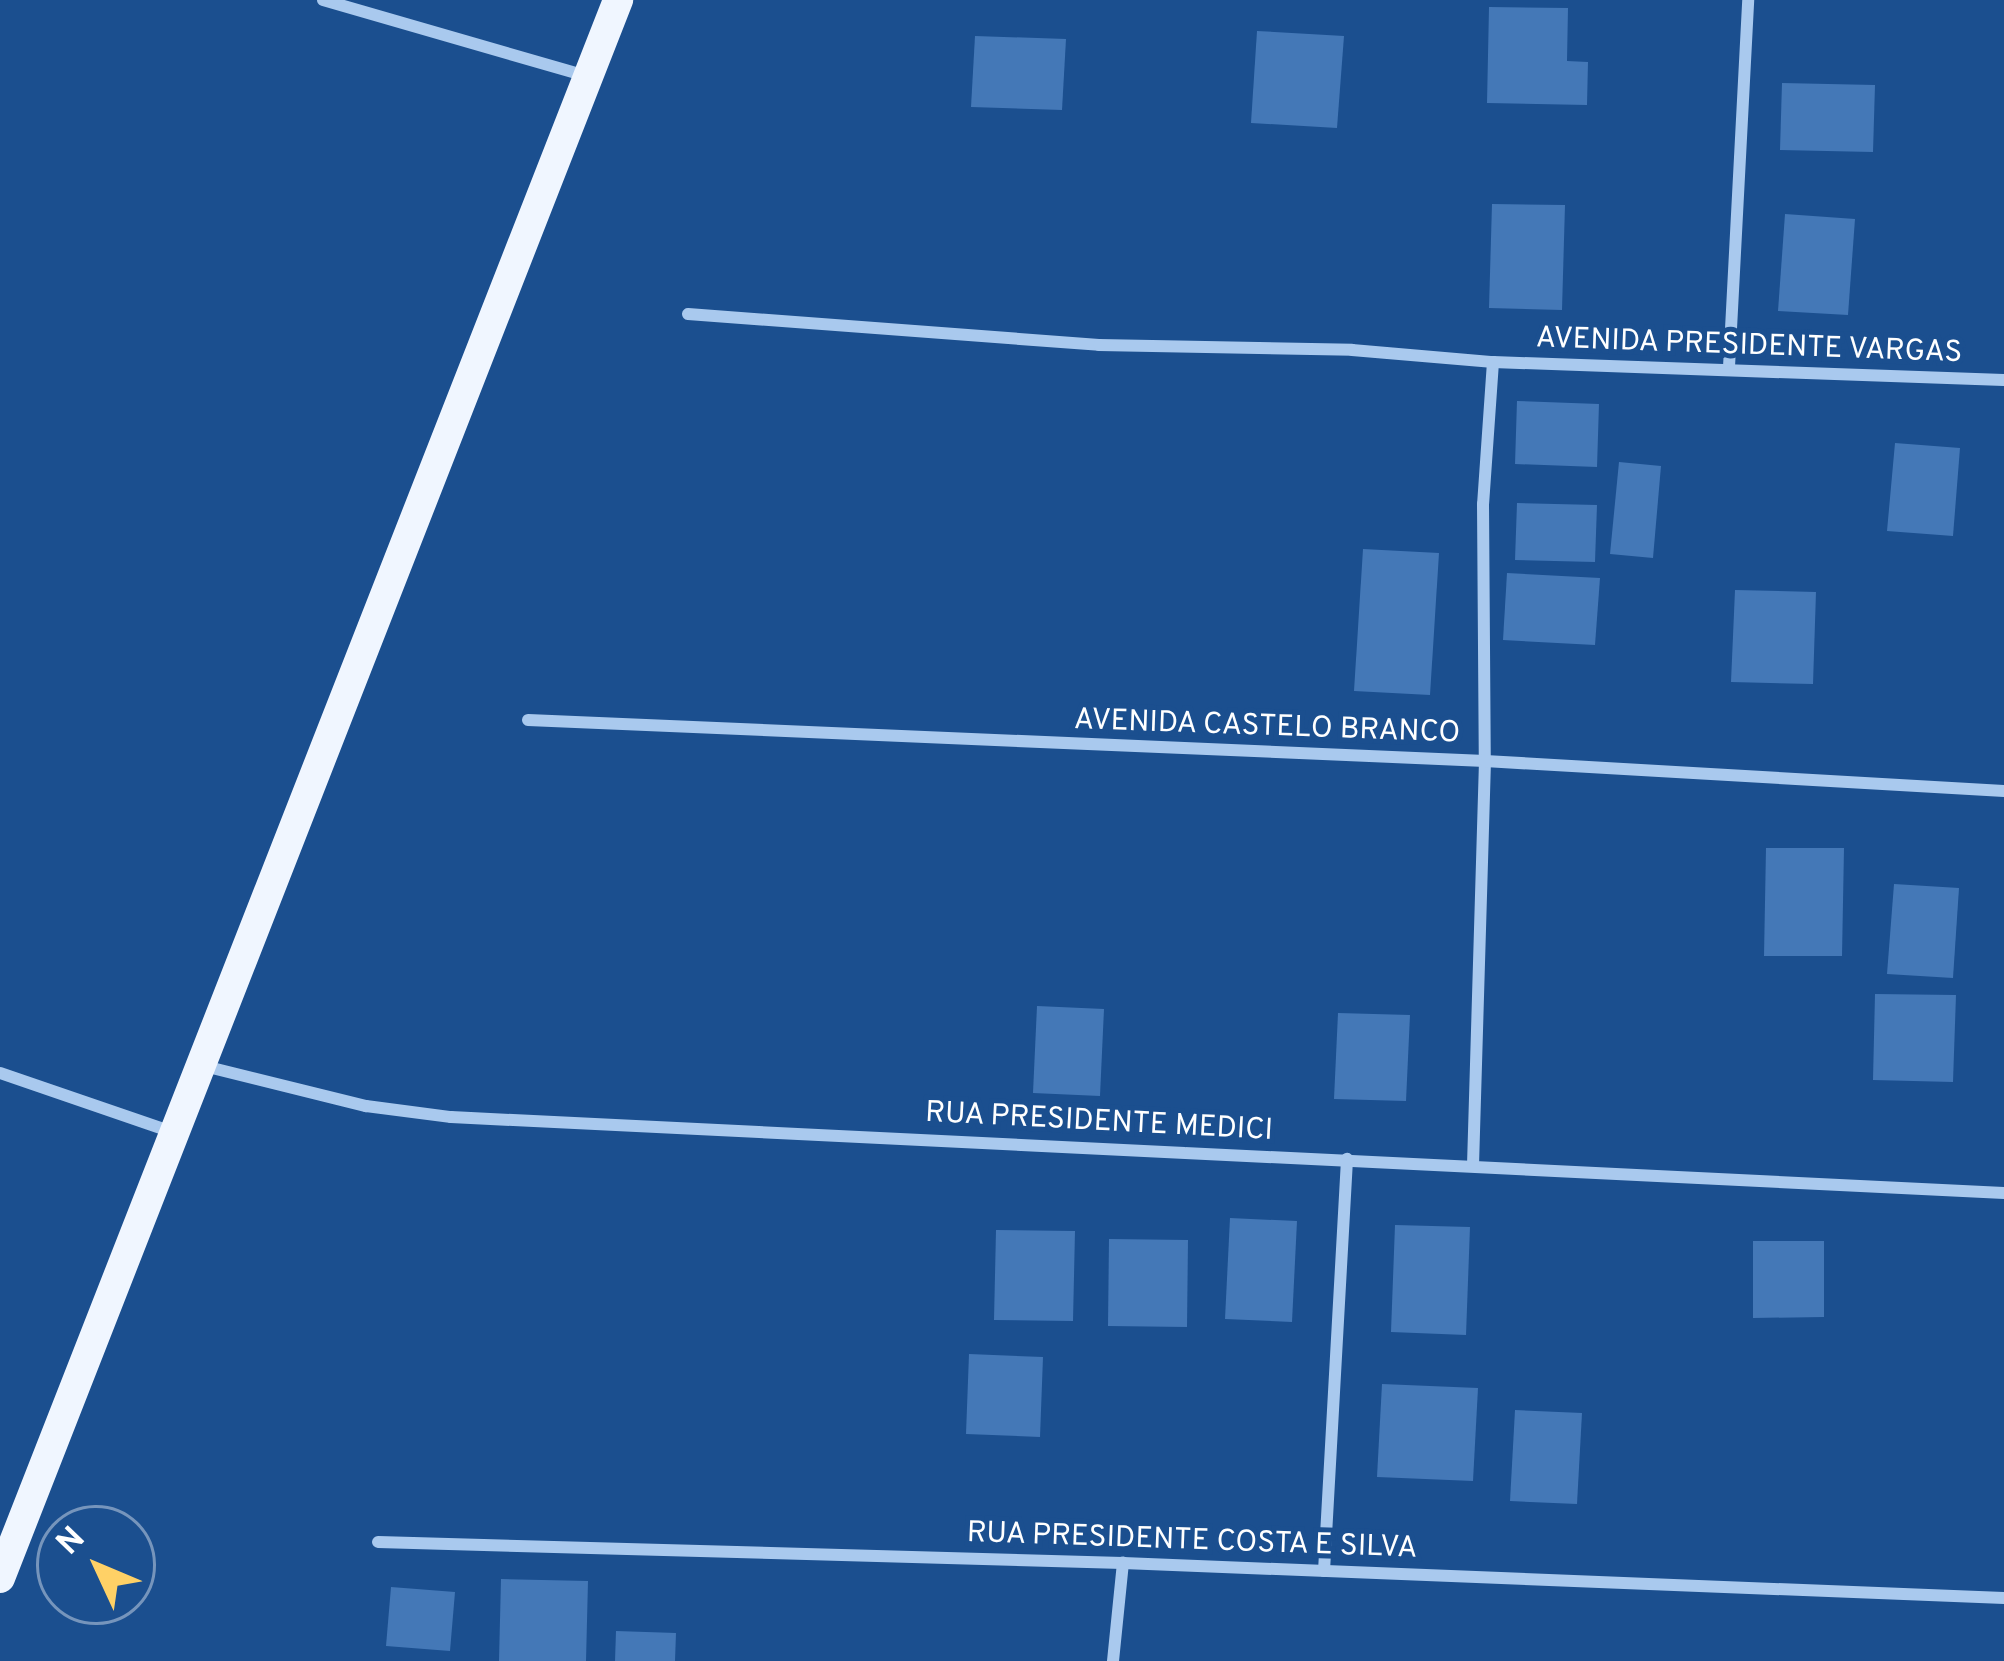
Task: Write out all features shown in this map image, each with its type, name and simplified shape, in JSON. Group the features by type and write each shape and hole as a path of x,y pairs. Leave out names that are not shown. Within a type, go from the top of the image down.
{"main road":[{"path":"0,1578 197,1064 618,0"}],"street":[{"path":"323,0 588,76"},
{"path":"1729,367 1748,0"},
{"name":"AVENIDA PRESIDENTE VARGAS","path":"688,314 1099,345 1352,350 1493,362 2004,380"},
{"path":"1473,1165 1484,761 1483,503 1493,362"},
{"name":"AVENIDA CASTELO BRANCO","path":"528,720 1484,761 2004,791"},
{"name":"RUA PRESIDENTE MEDICI","path":"197,1064 366,1106 451,1118 2004,1192"},
{"path":"0,1073 173,1132"},
{"path":"1324,1570 1347,1159"},
{"name":"RUA PRESIDENTE COSTA E SILVA","path":"378,1542 1123,1563 2004,1598"},
{"path":"1113,1661 1123,1563"}],"building":[{"path":"1489,7 1568,8 1567,61 1588,62 1587,105 1487,103"},
{"path":"1257,31 1344,36 1337,128 1251,123"},
{"path":"975,36 1066,39 1062,110 971,107"},
{"path":"1782,83 1875,85 1873,152 1780,150"},
{"path":"1492,204 1565,205 1562,310 1489,308"},
{"path":"1785,214 1855,219 1848,315 1778,311"},
{"path":"1517,401 1599,404 1597,467 1515,464"},
{"path":"1895,443 1960,448 1953,536 1887,531"},
{"path":"1619,462 1661,466 1653,558 1610,554"},
{"path":"1517,503 1597,505 1595,562 1515,560"},
{"path":"1363,549 1439,553 1430,695 1354,691"},
{"path":"1507,573 1600,578 1595,645 1503,640"},
{"path":"1735,590 1816,592 1813,684 1731,682"},
{"path":"1766,848 1844,848 1842,956 1764,956"},
{"path":"1894,884 1959,888 1953,978 1887,974"},
{"path":"1875,994 1956,995 1953,1082 1873,1080"},
{"path":"1037,1006 1104,1009 1100,1096 1033,1093"},
{"path":"1338,1013 1410,1015 1406,1101 1334,1099"},
{"path":"1230,1218 1297,1221 1292,1322 1225,1319"},
{"path":"1395,1225 1470,1227 1466,1335 1391,1332"},
{"path":"996,1230 1075,1231 1073,1321 994,1320"},
{"path":"1109,1239 1188,1240 1187,1327 1108,1326"},
{"path":"1753,1241 1824,1241 1824,1317 1753,1318"},
{"path":"969,1354 1043,1357 1040,1437 966,1434"},
{"path":"1382,1384 1478,1388 1473,1481 1377,1477"},
{"path":"1515,1410 1582,1413 1577,1504 1510,1501"},
{"path":"501,1579 588,1581 586,1661 499,1661"},
{"path":"391,1587 455,1592 450,1651 386,1646"},
{"path":"616,1631 676,1633 675,1661 615,1661"}]}
